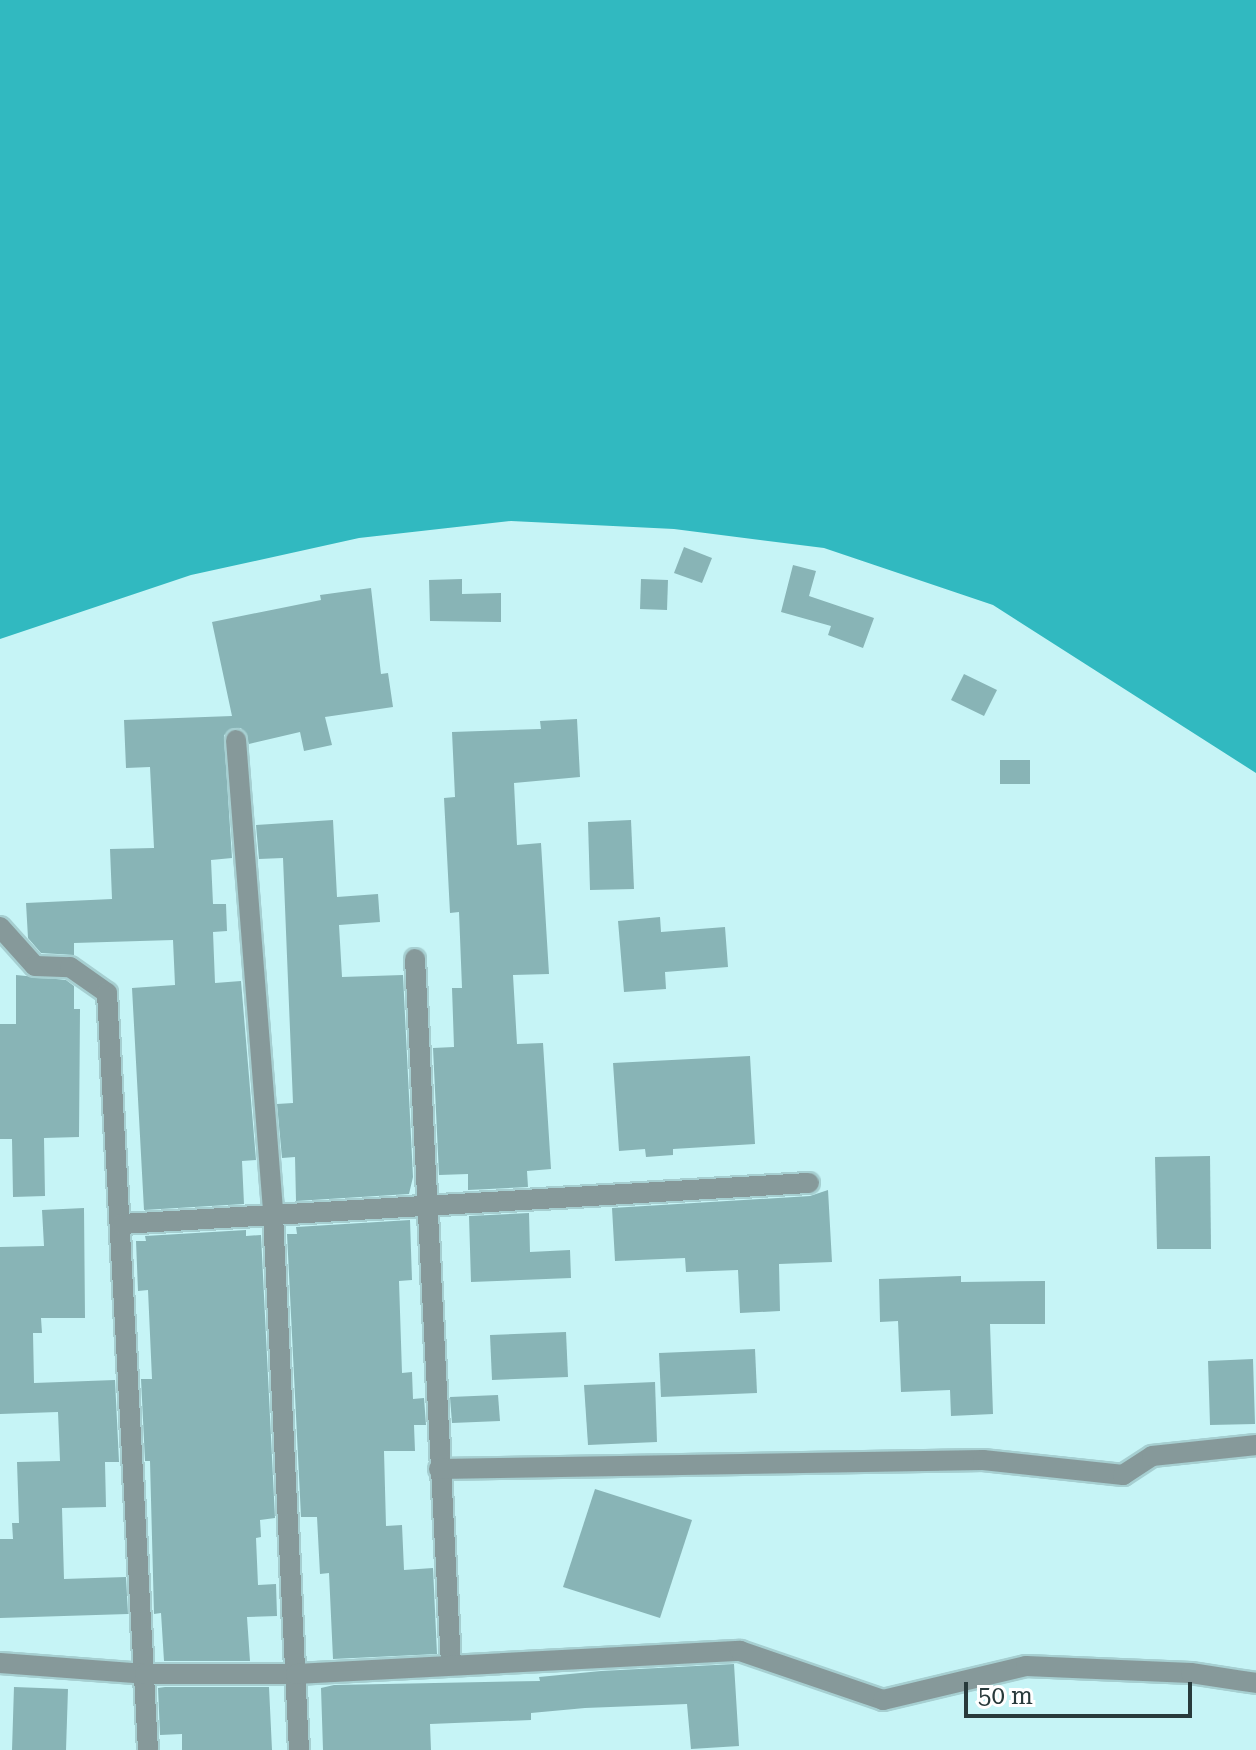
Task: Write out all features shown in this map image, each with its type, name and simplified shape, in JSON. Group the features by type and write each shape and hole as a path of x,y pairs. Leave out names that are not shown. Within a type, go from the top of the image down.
{"street":[{"path":"236,740 273,1215 299,1750"},
{"path":"0,927 35,966 70,967 107,993 122,1224 148,1750"},
{"path":"415,959 425,1205 451,1664"},
{"path":"122,1224 809,1183"},
{"path":"439,1469 983,1460 1123,1475 1152,1456 1256,1445"},
{"path":"0,1663 145,1674 296,1674 740,1651 883,1700 1026,1666 1191,1673 1256,1683"}],"water":[{"path":"0,0 1256,0 1256,773 993,605 824,548 674,529 511,521 359,538 191,575 0,639"}],"building":[{"path":"684,547 712,558 702,583 674,573"},
{"path":"793,565 816,571 809,596 874,618 863,648 828,635 831,626 781,612"},
{"path":"462,579 462,594 501,593 501,622 430,621 429,580"},
{"path":"641,579 668,580 667,610 640,609"},
{"path":"371,588 381,674 388,673 393,707 325,717 332,745 304,751 300,732 249,744 241,728 224,735 232,858 211,860 213,904 226,904 227,931 213,932 215,983 241,981 256,1160 242,1161 244,1204 144,1210 132,988 175,985 173,940 74,943 74,955 41,953 28,938 26,903 112,899 110,849 154,848 150,767 126,768 124,720 232,716 212,622 321,600 320,595"},
{"path":"964,674 997,690 984,716 951,700"},
{"path":"577,719 580,777 514,783 517,845 541,843 549,974 513,975 517,1044 543,1043 551,1169 527,1171 528,1187 468,1190 468,1174 439,1175 433,1048 454,1047 452,988 462,988 459,912 450,913 444,798 455,797 452,732 541,729 540,721"},
{"path":"1000,760 1030,760 1030,784 1000,784"},
{"path":"333,820 337,897 378,894 380,922 339,925 342,977 403,975 413,1177 409,1194 296,1201 295,1157 282,1158 277,1104 293,1103 283,858 259,859 256,825"},
{"path":"631,820 634,889 590,890 588,822"},
{"path":"660,917 661,932 725,927 728,967 665,972 666,989 624,992 618,921"},
{"path":"16,975 66,980 74,986 74,1009 80,1009 79,1137 44,1138 45,1196 13,1197 12,1139 0,1139 0,1024 16,1024"},
{"path":"750,1056 755,1144 673,1149 673,1155 646,1157 645,1149 619,1151 613,1063"},
{"path":"1210,1156 1211,1249 1157,1249 1155,1157"},
{"path":"828,1190 832,1262 779,1264 780,1311 740,1313 738,1270 686,1272 685,1258 615,1261 612,1208 810,1196"},
{"path":"84,1208 85,1318 41,1318 42,1333 33,1333 34,1383 115,1380 119,1462 105,1462 106,1507 62,1508 64,1579 126,1577 128,1614 0,1618 0,1539 13,1539 12,1523 19,1523 17,1462 60,1461 58,1412 0,1414 0,1247 44,1246 42,1210"},
{"path":"529,1213 530,1252 570,1250 571,1278 471,1282 469,1216"},
{"path":"410,1220 412,1280 399,1281 402,1373 412,1372 413,1399 424,1398 426,1425 414,1425 415,1451 384,1451 386,1526 402,1525 404,1570 433,1568 437,1654 333,1659 329,1573 320,1574 317,1517 301,1517 287,1234 297,1234 296,1227"},
{"path":"246,1230 246,1236 261,1235 275,1518 260,1520 261,1537 256,1538 258,1585 276,1584 277,1616 247,1617 250,1661 164,1661 161,1613 154,1614 150,1461 145,1461 141,1379 152,1379 148,1290 138,1291 136,1241 146,1241 145,1236"},
{"path":"961,1276 961,1282 1045,1281 1045,1324 990,1324 993,1414 951,1416 950,1390 901,1392 898,1321 880,1322 879,1279"},
{"path":"566,1332 568,1377 492,1380 490,1335"},
{"path":"755,1349 757,1393 661,1397 659,1353"},
{"path":"1253,1359 1255,1424 1210,1425 1208,1361"},
{"path":"655,1382 657,1442 588,1445 584,1385"},
{"path":"498,1395 500,1421 452,1423 450,1397"},
{"path":"595,1489 692,1520 660,1618 563,1587"},
{"path":"734,1664 739,1746 691,1749 687,1704 585,1708 531,1713 531,1720 430,1724 431,1750 323,1750 321,1688 334,1685 540,1681 539,1677 601,1671"},
{"path":"14,1687 68,1689 66,1750 12,1750"},
{"path":"269,1687 272,1750 182,1750 182,1734 160,1735 158,1688"}]}
